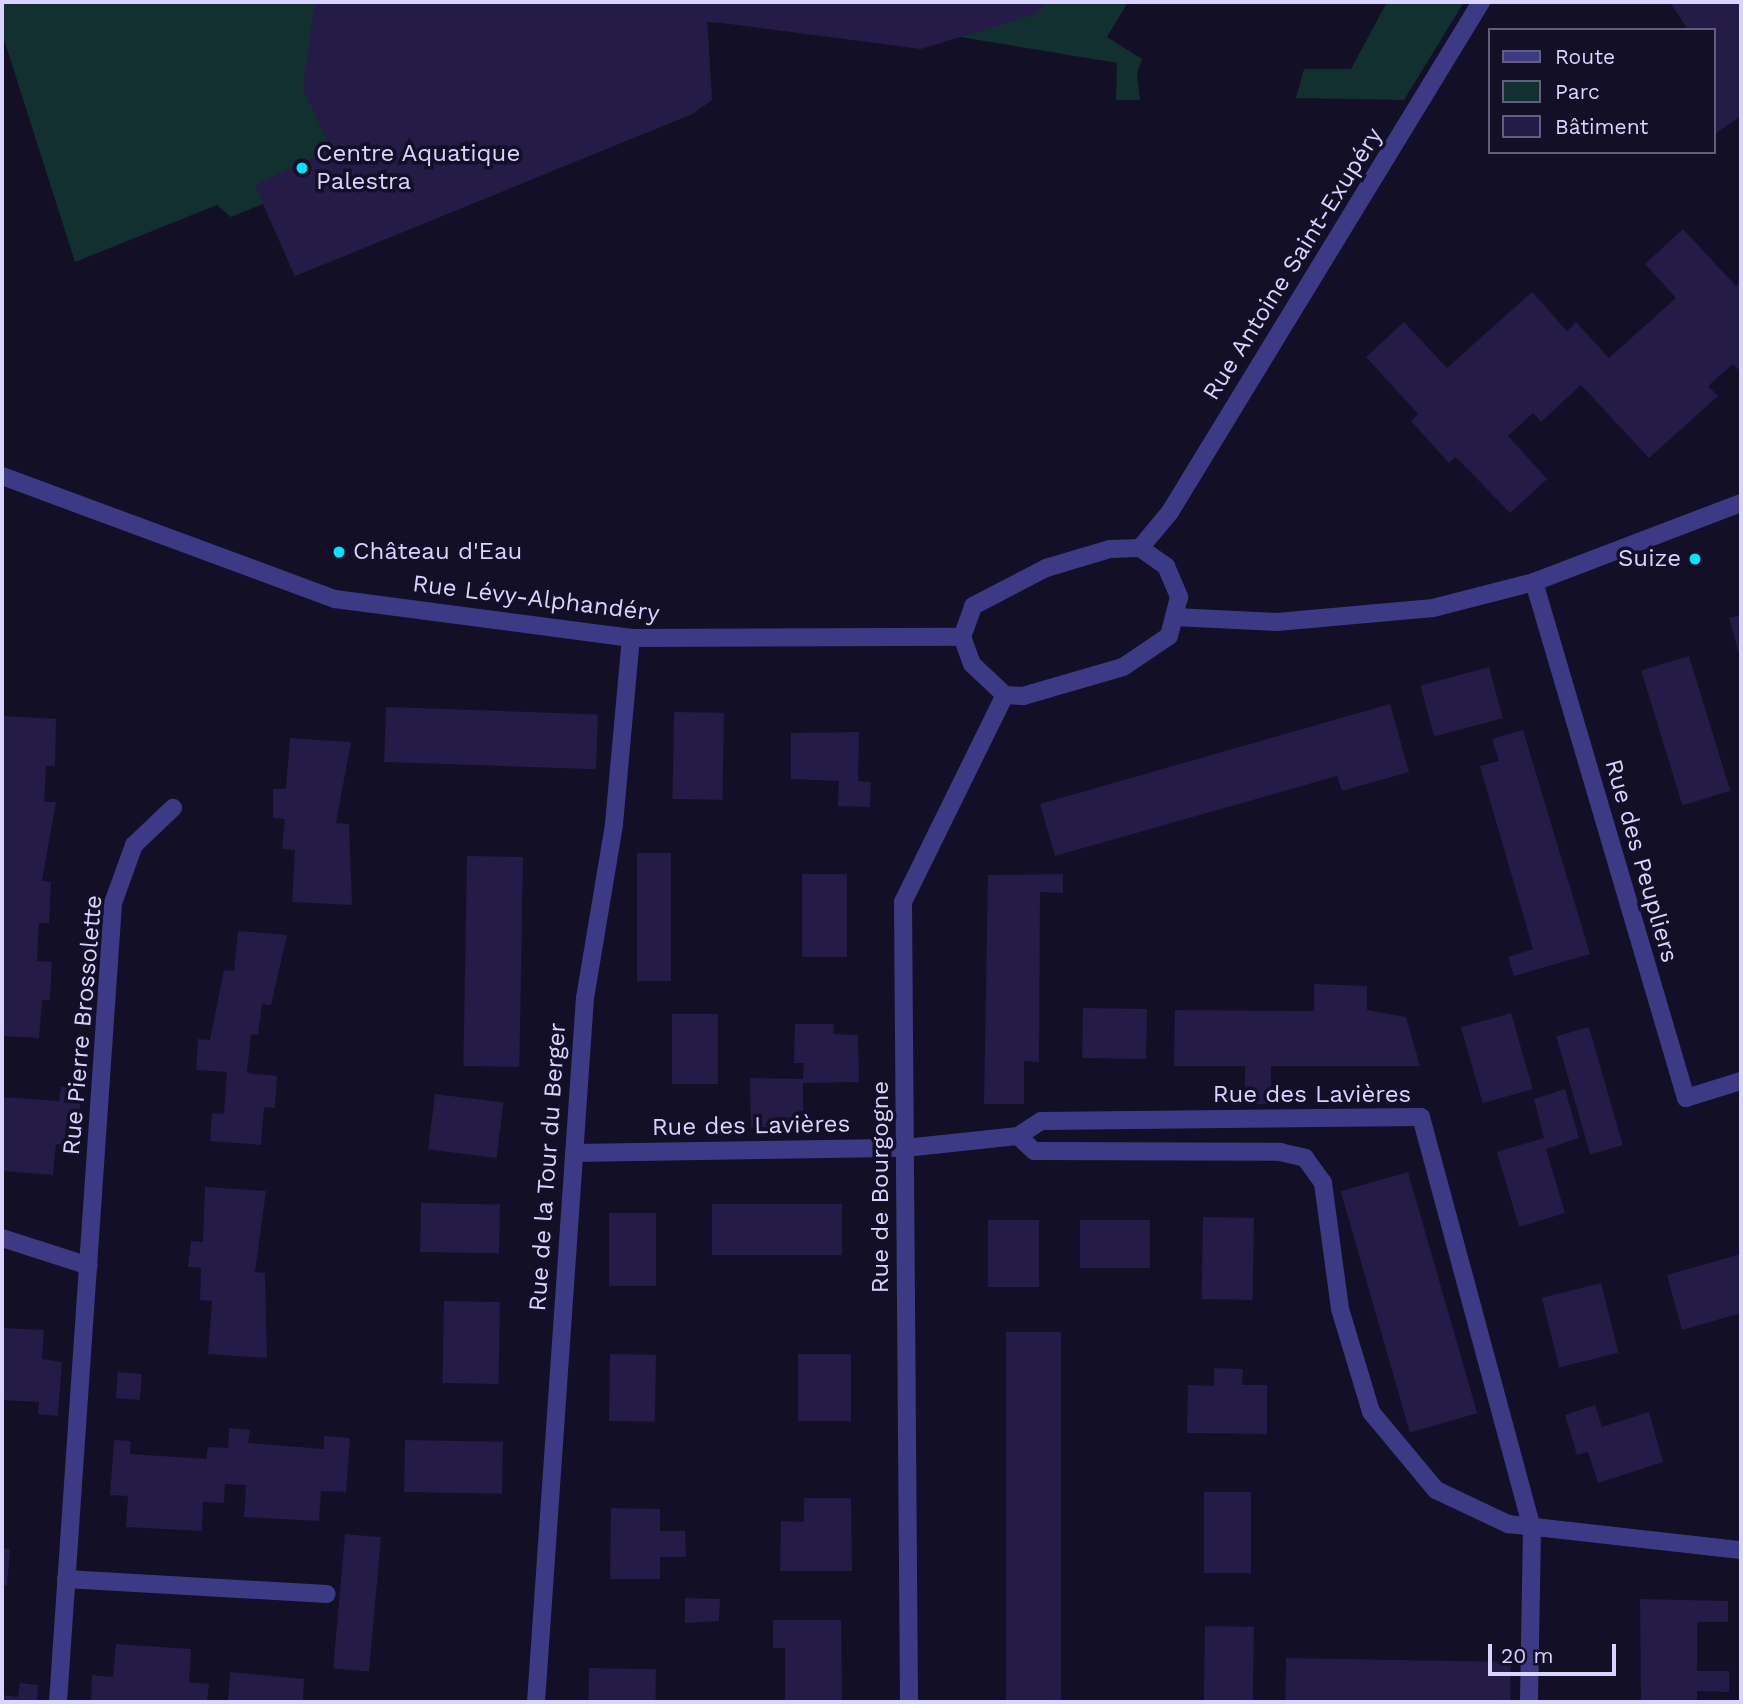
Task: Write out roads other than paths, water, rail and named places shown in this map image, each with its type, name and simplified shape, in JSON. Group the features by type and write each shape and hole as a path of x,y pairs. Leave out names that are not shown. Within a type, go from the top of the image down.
{"street":[{"name":"Rue Antoine Saint-Exupéry","path":"1140,548 1170,512 1481,2"},
{"name":"Rue Lévy-Alphandéry","path":"2,476 335,599 631,638 962,637"},
{"path":"1174,617 1277,622 1433,608 1534,582 1741,503"},
{"path":"1140,548 1167,566 1179,597 1174,617 1169,636 1123,667 1023,696 1005,695 972,664 962,637 973,606 1046,568 1110,549 1140,548"},
{"name":"Rue des Peupliers","path":"1534,582 1686,1098 1741,1081"},
{"name":"Rue de la Tour du Berger","path":"536,1702 585,998 614,824 631,638"},
{"name":"Rue de Bourgogne","path":"909,1702 903,901 1005,695"},
{"name":"Rue Pierre Brossolette","path":"58,1702 113,903 134,845 173,808"},
{"name":"Rue des Lavières","path":"574,1153 905,1148 1018,1136 1041,1121 1421,1117 1532,1529"},
{"path":"1018,1136 1034,1151 1280,1152 1305,1158 1323,1183 1340,1309 1371,1412 1436,1490 1508,1524 1532,1529 1741,1550"},
{"path":"2,1238 89,1266"},
{"path":"1529,1702 1532,1529"},
{"path":"66,1579 327,1594"}],"place":[{"name":"Centre Aquatique Palestra","path":"302,168"},
{"name":"Château d'Eau","path":"339,552"},
{"name":"Suize","path":"1695,559"}]}
